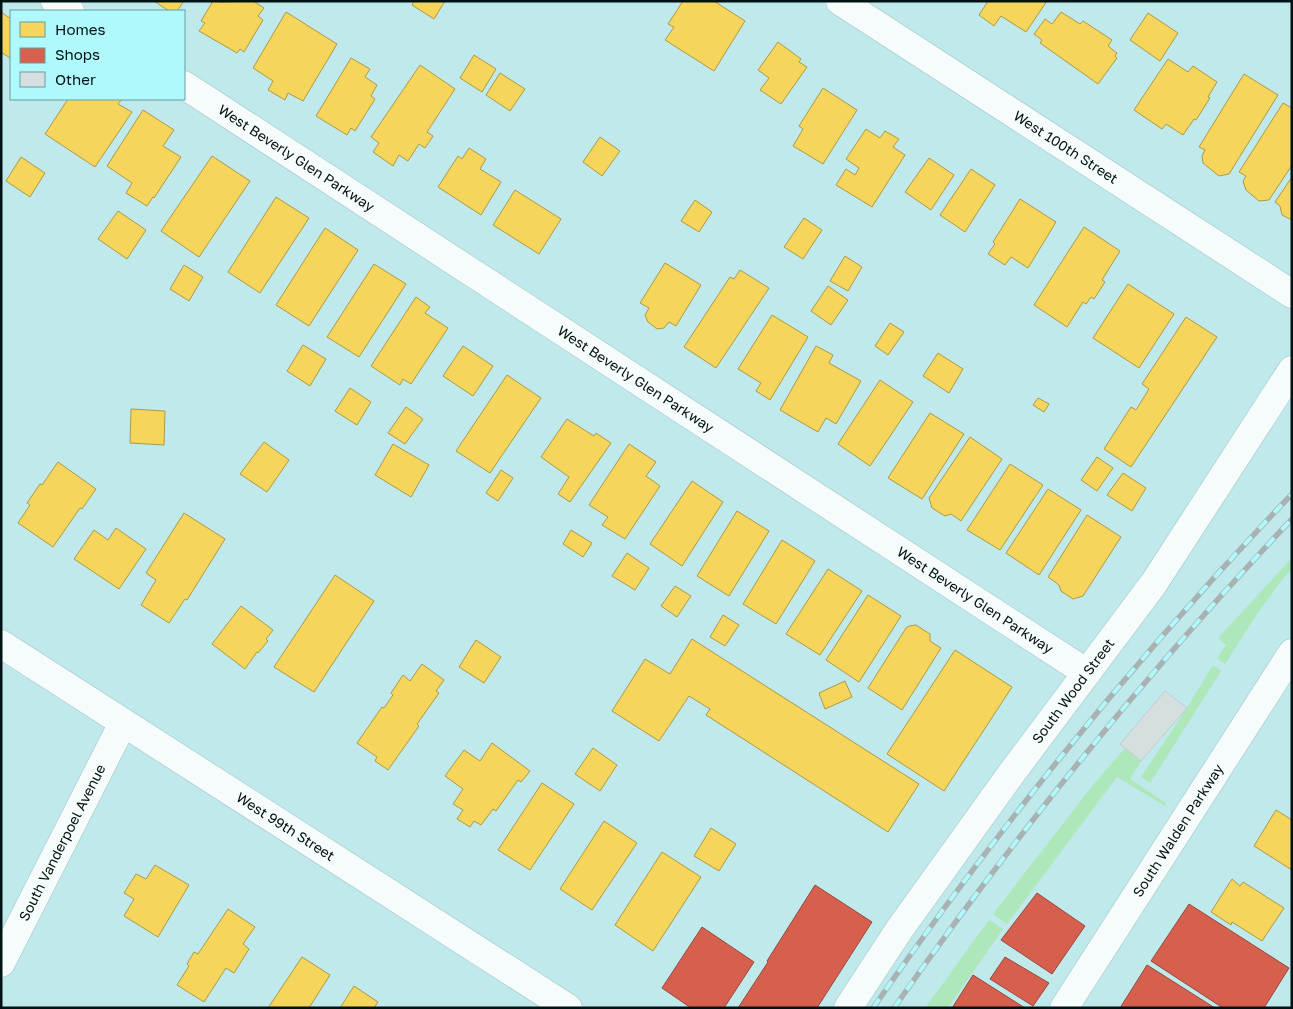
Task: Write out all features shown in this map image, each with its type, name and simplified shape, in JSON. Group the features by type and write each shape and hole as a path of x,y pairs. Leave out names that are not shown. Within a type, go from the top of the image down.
{"street":[{"path":"55,1 68,10"},
{"name":"West 100th Street","path":"840,1 1292,294"},
{"name":"West Beverly Glen Parkway","path":"185,86 1088,673"},
{"name":"South Wood Street","path":"848,1008 899,930 994,797 1154,583 1292,370"},
{"name":"West 99th Street","path":"1,644 568,1008"},
{"name":"South Walden Parkway","path":"1064,1008 1292,653"},
{"name":"South Vanderpoel Avenue","path":"1,963 123,723"}],"green space":[{"path":"1292,558 1292,574 1288,572 1259,611 1225,664 1217,658 1226,645 1218,638"},
{"path":"1213,665 1221,671 1150,783 1141,777"},
{"path":"1125,748 1141,761 1130,779 1166,803 1165,806 1117,777 1007,924 993,914 1093,785"},
{"path":"989,920 1003,929 948,1008 925,1008"}],"building: Homes":[{"path":"154,1 184,1 178,10 168,10"},
{"path":"213,1 253,1 264,8 258,16 263,20 244,52 240,49 237,53 199,31 205,23 201,21"},
{"path":"414,1 445,1 434,19 412,5"},
{"path":"683,1 714,1 745,21 714,71 665,40 674,27 668,24"},
{"path":"988,1 1047,1 1026,32 1001,16 994,26 979,15"},
{"path":"1,12 10,18 10,58 1,52"},
{"path":"286,12 337,44 303,101 288,93 285,100 268,90 273,81 253,68"},
{"path":"1061,12 1080,24 1083,21 1112,40 1108,46 1117,53 1115,56 1117,58 1098,84 1040,43 1042,40 1034,34 1045,19 1052,24"},
{"path":"1148,13 1178,33 1160,61 1130,40"},
{"path":"778,42 801,59 799,62 807,67 781,104 760,90 769,78 758,70"},
{"path":"474,55 496,69 482,92 460,78"},
{"path":"351,58 370,69 365,77 377,85 371,96 375,99 355,131 351,128 347,135 316,116"},
{"path":"1168,59 1188,72 1193,66 1217,82 1208,97 1210,98 1196,120 1194,119 1183,135 1166,124 1162,129 1134,110"},
{"path":"420,65 455,89 427,132 433,136 425,148 419,144 408,161 399,155 393,166 373,152 379,143 371,137"},
{"path":"500,73 525,89 510,111 486,95"},
{"path":"1244,74 1278,95 1229,174 1219,176 1203,163 1202,156 1205,150 1199,147"},
{"path":"823,88 857,110 823,164 793,146 803,129 799,126"},
{"path":"67,100 121,100 118,104 132,112 95,167 45,134"},
{"path":"1283,103 1292,108 1292,165 1269,200 1259,201 1246,190 1243,181 1246,176 1239,172"},
{"path":"143,110 174,130 163,146 181,157 147,206 126,193 132,183 107,166"},
{"path":"866,129 880,138 885,131 899,139 893,147 905,155 872,207 836,185 846,169 855,175 859,168 846,159"},
{"path":"600,137 620,151 602,176 583,162"},
{"path":"469,148 486,159 480,169 501,182 481,215 438,187 458,156 462,159"},
{"path":"212,156 250,181 199,257 161,231"},
{"path":"21,157 45,173 30,197 6,181"},
{"path":"929,158 954,175 931,210 905,192"},
{"path":"971,169 995,185 965,232 940,215"},
{"path":"1292,177 1292,220 1282,215 1280,206 1275,202"},
{"path":"515,190 561,219 539,254 493,225"},
{"path":"276,197 309,218 260,293 228,272"},
{"path":"1020,199 1056,222 1028,268 1011,257 1005,265 988,254 995,244 993,242"},
{"path":"695,200 712,212 699,232 681,221"},
{"path":"118,211 146,230 127,259 98,239"},
{"path":"804,218 822,230 803,259 784,247"},
{"path":"1084,227 1120,251 1102,280 1105,282 1094,299 1091,297 1086,304 1083,302 1067,327 1034,305"},
{"path":"325,228 358,250 309,326 276,305"},
{"path":"845,256 862,267 848,291 830,281"},
{"path":"665,263 701,285 676,326 669,322 664,328 657,329 648,322 645,315 649,308 640,303"},
{"path":"374,264 406,284 359,357 327,337"},
{"path":"184,265 203,277 189,301 170,289"},
{"path":"740,270 769,288 716,368 684,347 730,277 734,279"},
{"path":"1128,284 1174,314 1139,368 1093,338"},
{"path":"828,286 848,300 831,325 811,311"},
{"path":"416,297 430,307 425,313 448,328 411,384 403,379 400,385 371,366"},
{"path":"772,315 808,337 770,400 756,391 761,383 738,369"},
{"path":"1186,317 1217,337 1131,467 1104,449 1131,407 1136,410 1149,389 1142,384"},
{"path":"890,323 904,332 888,355 875,346"},
{"path":"303,345 326,359 310,386 287,371"},
{"path":"463,346 493,366 473,396 443,376"},
{"path":"816,346 833,355 829,363 861,381 836,424 826,418 818,432 780,410"},
{"path":"938,353 963,369 949,393 923,376"},
{"path":"507,375 541,398 490,473 456,451"},
{"path":"880,380 913,402 870,466 838,444"},
{"path":"350,388 371,402 357,425 335,411"},
{"path":"1038,398 1049,404 1044,412 1033,405"},
{"path":"406,407 423,419 405,444 388,433"},
{"path":"131,409 165,411 164,445 130,443"},
{"path":"930,413 964,434 922,499 888,478"},
{"path":"567,419 594,436 596,433 611,443 570,502 558,494 569,477 541,457"},
{"path":"970,437 1002,459 961,521 951,514 945,516 932,508 929,498"},
{"path":"264,442 289,460 267,492 240,474"},
{"path":"393,444 429,465 411,497 375,475"},
{"path":"629,444 656,462 646,476 660,486 625,539 602,525 608,517 589,505"},
{"path":"1097,457 1113,468 1097,491 1081,480"},
{"path":"58,462 96,489 82,509 80,508 53,547 18,523 30,505 27,503"},
{"path":"1010,464 1043,485 1000,550 967,530"},
{"path":"501,470 513,478 498,501 486,493"},
{"path":"1123,473 1146,488 1132,511 1107,495"},
{"path":"692,481 723,502 682,566 650,544"},
{"path":"1048,489 1081,510 1039,575 1006,553"},
{"path":"737,511 769,531 729,596 697,576"},
{"path":"184,513 225,539 187,600 185,599 169,623 141,605 156,580 146,573"},
{"path":"1087,515 1121,537 1083,596 1073,599 1061,591 1059,585 1048,577"},
{"path":"116,528 146,549 119,589 74,559 94,530 108,540"},
{"path":"571,530 592,543 583,557 563,544"},
{"path":"782,540 815,561 776,624 743,604"},
{"path":"627,553 649,568 635,590 612,576"},
{"path":"828,569 862,591 820,655 786,634"},
{"path":"335,575 374,601 314,692 274,667"},
{"path":"675,586 691,596 677,617 661,606"},
{"path":"868,595 901,616 859,682 826,660"},
{"path":"241,606 273,630 266,639 268,641 257,652 245,669 212,644"},
{"path":"723,615 739,625 725,646 710,637"},
{"path":"916,625 930,634 930,641 941,648 902,710 868,688 906,628"},
{"path":"692,639 919,784 888,832 706,715 710,709 689,696 659,741 612,711 645,659 670,674"},
{"path":"476,640 501,657 484,683 459,667"},
{"path":"955,650 1012,687 944,791 887,754"},
{"path":"422,664 444,680 436,691 439,693 417,724 419,726 388,770 375,761 377,757 357,743 382,707 384,708 393,695 391,693 403,675 410,681"},
{"path":"845,681 852,697 825,709 819,693"},
{"path":"492,743 530,771 521,782 518,780 496,811 493,809 481,825 474,821 470,827 457,819 463,810 453,804 463,789 445,776 464,750 480,761"},
{"path":"593,748 617,765 600,791 575,774"},
{"path":"542,783 574,804 530,870 498,850"},
{"path":"1276,810 1292,820 1292,870 1254,846"},
{"path":"604,821 637,843 592,910 560,889"},
{"path":"711,828 736,844 719,871 694,856"},
{"path":"662,852 701,877 653,951 615,925"},
{"path":"155,865 189,885 158,937 124,916 134,899 124,893 136,874 146,879"},
{"path":"1232,879 1240,886 1243,882 1284,908 1262,941 1232,922 1231,925 1211,912"},
{"path":"228,909 255,927 243,944 249,949 234,973 226,968 204,1002 177,985 189,966 187,964 194,952 198,954"},
{"path":"302,957 330,975 309,1008 268,1008"},
{"path":"354,986 378,1002 374,1008 340,1008"}],"building: Shops":[{"path":"815,885 872,922 817,1008 738,1008 768,962"},
{"path":"1037,893 1085,926 1052,974 1001,940"},
{"path":"1189,904 1289,968 1264,1008 1223,1008 1151,961"},
{"path":"702,927 754,962 724,1008 691,1008 662,988"},
{"path":"1005,957 1049,983 1033,1006 990,979"},
{"path":"1147,965 1215,1008 1120,1008"},
{"path":"973,975 1025,1008 952,1008"}],"building: Other":[{"path":"1165,691 1187,708 1141,761 1120,744"}],"railway":[{"path":"873,1008 970,873 1072,743 1180,616 1292,494"},
{"path":"894,1008 986,881 1084,756 1186,636 1292,519"}]}
